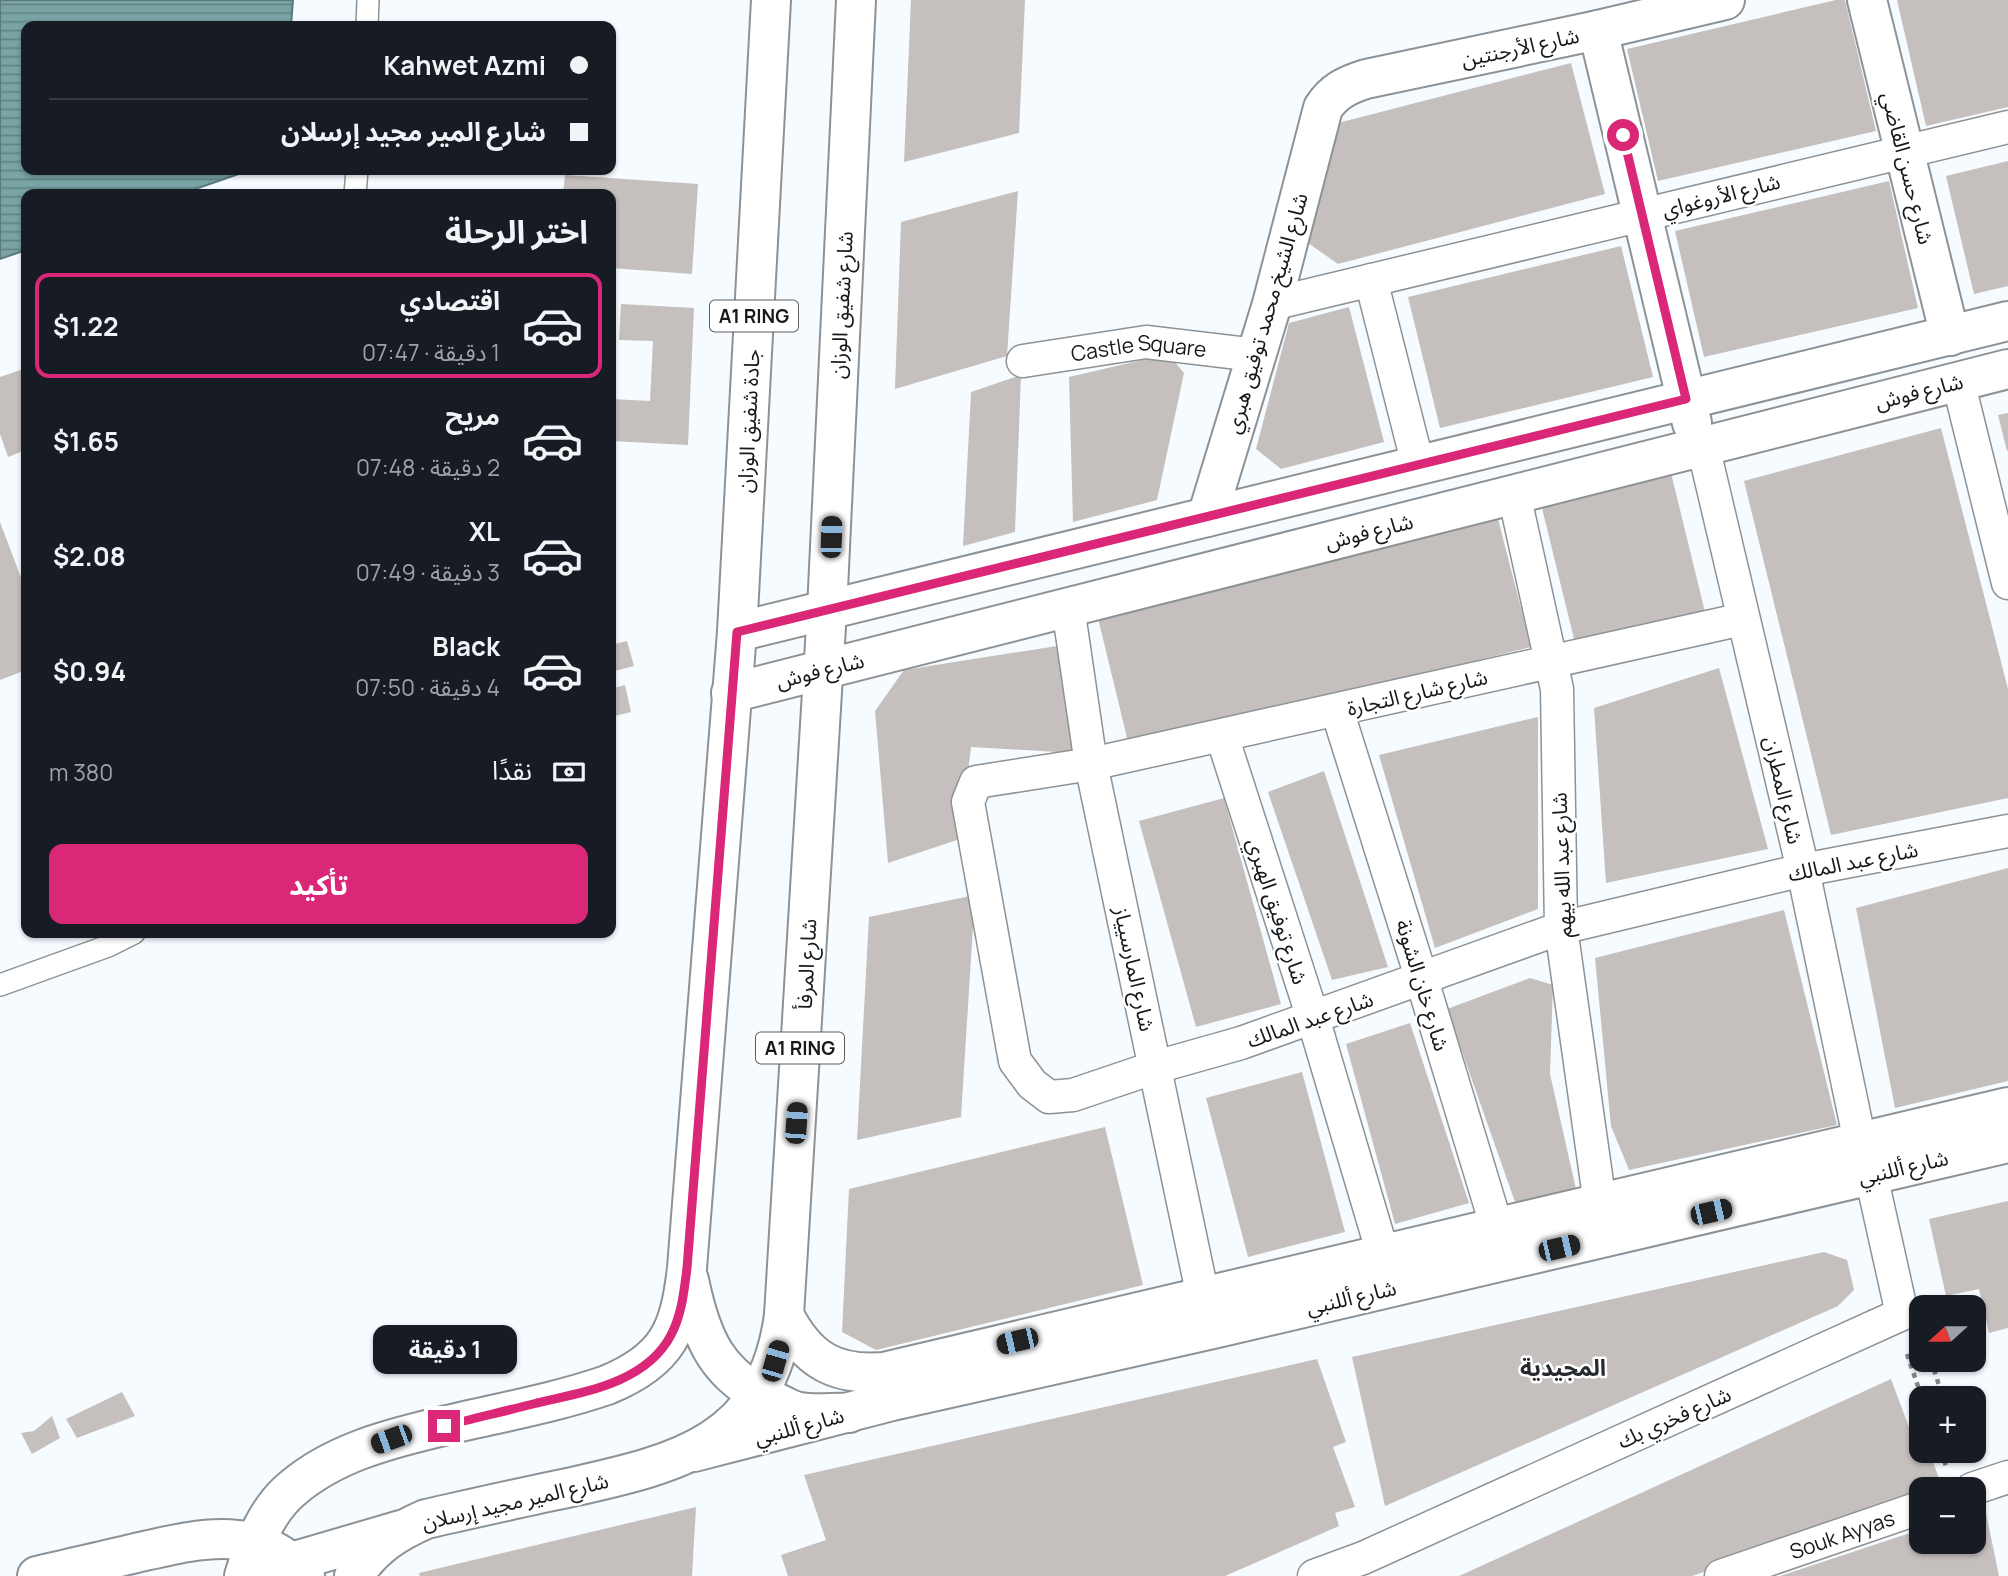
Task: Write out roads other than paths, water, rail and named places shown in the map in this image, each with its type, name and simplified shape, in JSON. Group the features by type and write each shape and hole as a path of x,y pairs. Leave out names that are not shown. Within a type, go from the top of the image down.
{"main road":[{"name":"جادة شفيق الوزان","path":"737,632 771,0"},
{"name":"شارع شفيق الوزان","path":"827,610 856,0"},
{"name":"شارع الأرجنتين","path":"1323,108 1339,89 1366,79 1725,0"},
{"name":"شارع حسن القاضي","path":"1867,0 1950,336"},
{"path":"1598,30 1686,399 1701,447"},
{"name":"شارع الشيخ محمد توفيق هبري","path":"1207,517 1272,304 1323,108"},
{"path":"737,632 2008,321"},
{"name":"شارع فوش","path":"731,693 2008,369"},
{"path":"1418,466 1432,515"},
{"name":"شارع المرفأ","path":"694,1452 748,1408 775,1361 781,1339 827,610"},
{"name":"A1 RING","path":"248,1565 273,1510 292,1489 318,1469 391,1439 592,1390 626,1377 649,1361 670,1338 683,1300 687,1268 737,632"},
{"name":"شارع أللنبي","path":"694,1452 849,1413 1208,1313 1866,1158 2008,1107"},
{"name":"شارع أللنبي","path":"1866,1158 2008,1143"},
{"path":"687,1268 697,1319 709,1347 728,1372 757,1394 800,1412 849,1413"},
{"name":"شارع أللنبي","path":"784,1315 807,1350 833,1367 863,1374 1208,1313"},
{"name":"شارع المير مجيد إرسلان","path":"354,1576 368,1556 401,1530 426,1519 633,1473 694,1452"},
{"path":"37,1576 195,1539 229,1538 248,1565 298,1569 401,1530"}],"street":[{"name":"شارع الأروغواي","path":"1272,304 2008,127"},
{"path":"1371,280 1418,466"},
{"name":"Castle Square","path":"1023,361 1146,342 1256,355"},
{"path":"1958,381 2008,583"},
{"name":"شارع المطران","path":"1701,447 1803,870 1866,1158"},
{"name":"شارع عبد الله بيهم","path":"1514,495 1557,689 1561,928 1602,1220"},
{"name":"شارع المارسيياز","path":"1068,607 1091,764 1208,1313"},
{"name":"شارع شارع التجارة","path":"1091,764 1743,619"},
{"name":"شارع خان الشونة","path":"1337,710 1505,1243"},
{"name":"شارع توفيق الهبري","path":"1222,736 1391,1270"},
{"name":"شارع عبد المالك","path":"1091,764 976,782 968,802 1015,1061 1032,1084 1049,1097 1073,1095 1156,1067 1241,1044 1561,928 1803,870 2008,831"},
{"name":"شارع فخري بك","path":"1314,1576 1364,1567 1902,1314 1866,1158"},
{"path":"1986,1484 2008,1477"},
{"name":"Souk Ayyas","path":"1721,1576 1909,1511"}],"lane":[{"path":"367,21 368,0"},
{"path":"0,985 124,938"}],"water":[{"path":"0,0 293,0 291,21 21,21 21,175 236,175 195,189 21,189 21,252 0,259"}],"district":[{"name":"المجيدية","path":"1563,1367"}]}
